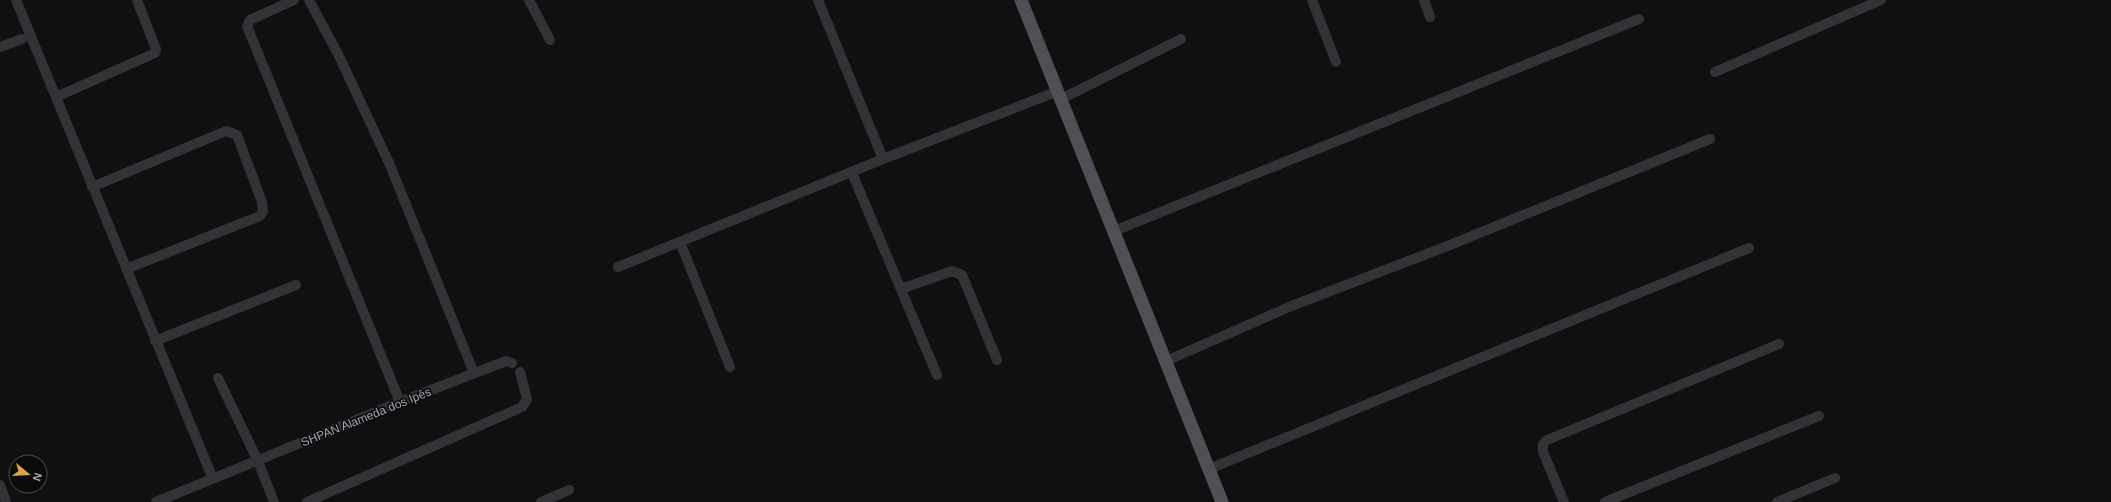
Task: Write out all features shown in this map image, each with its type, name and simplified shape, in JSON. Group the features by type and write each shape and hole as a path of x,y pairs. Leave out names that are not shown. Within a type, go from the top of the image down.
{"main road":[{"path":"1022,0 1222,502"}],"street":[{"path":"16,0 212,479"},
{"path":"56,97 155,53 156,49 137,0"},
{"path":"294,0 250,20 247,26 400,402"},
{"path":"309,0 346,71 390,165 474,373"},
{"path":"529,0 550,40"},
{"path":"818,0 883,159"},
{"path":"1312,0 1336,62"},
{"path":"1424,0 1430,17"},
{"path":"1715,72 1881,0"},
{"path":"1114,231 1639,19"},
{"path":"0,47 22,39"},
{"path":"618,267 883,159 1059,95 1181,39"},
{"path":"92,187 226,131 237,135 262,202 263,211 260,216 126,269"},
{"path":"1166,361 1289,307 1457,242 1710,139"},
{"path":"852,172 937,374"},
{"path":"680,242 730,368"},
{"path":"1209,469 1749,248"},
{"path":"901,289 952,271 962,275 997,360"},
{"path":"155,341 296,285"},
{"path":"1564,502 1543,452 1543,444 1547,440 1780,344"},
{"name":"SHPAN Alameda dos Ipês","path":"156,502 474,373 506,361 512,363"},
{"path":"307,502 522,407 527,399 520,372"},
{"path":"218,378 258,461 274,502"},
{"path":"1606,502 1819,416"},
{"path":"1777,502 1835,478"},
{"path":"0,485 6,502"},
{"path":"541,502 569,490"}]}
